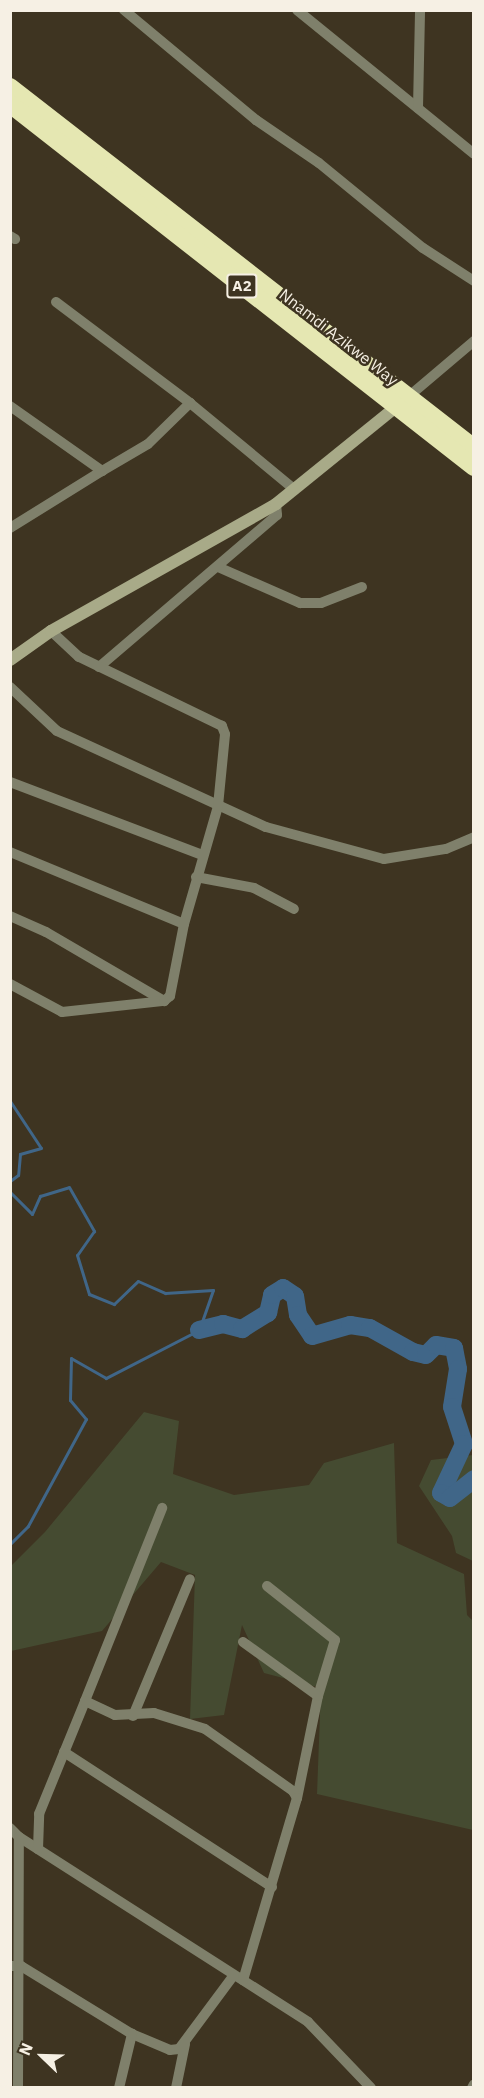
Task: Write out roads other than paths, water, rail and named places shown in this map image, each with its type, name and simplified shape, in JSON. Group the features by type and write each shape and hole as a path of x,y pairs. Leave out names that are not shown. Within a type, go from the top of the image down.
{"highway":[{"name":"Nnamdi Azikwe Way","path":"10,87 402,402 474,467"},
{"name":"Nnamdi Azikwe Way","path":"10,104 402,402 474,448"}],"street":[{"path":"124,10 256,120 319,163 423,248 474,281"},
{"path":"297,10 474,154"},
{"path":"418,108 420,10"},
{"path":"57,302 190,403 294,489"},
{"path":"10,660 51,631 276,504 474,341"},
{"path":"10,528 148,444 190,403"},
{"path":"10,406 102,471"},
{"path":"99,667 277,515 276,504"},
{"path":"218,567 300,603 321,603 362,587"},
{"path":"10,984 62,1012 164,1001 171,996 184,924 202,855 218,806 222,726 74,654 51,631"},
{"path":"10,687 57,731 266,827 384,859 446,849 474,837"},
{"path":"10,782 202,855"},
{"path":"10,852 184,924"},
{"path":"196,877 254,888 294,909"},
{"path":"10,916 46,932 164,1001"},
{"path":"38,1849 39,1814 162,1508"},
{"path":"133,1716 190,1579"},
{"path":"16,1966 132,2034 170,2050 179,2049 238,1977 272,1887 297,1797 318,1696 335,1640 267,1586"},
{"path":"243,1642 318,1696"},
{"path":"85,1701 115,1715 133,1716 154,1713 205,1729 293,1791 297,1797"},
{"path":"64,1752 272,1887"},
{"path":"10,1828 19,1837 308,2022 371,2088"},
{"path":"18,2088 16,1966 19,1837"},
{"path":"119,2088 132,2034"},
{"path":"176,2088 186,2040"}],"waterway":[{"path":"10,1101 41,1148 20,1154 18,1175 10,1181"},
{"path":"10,1192 32,1214 40,1196 69,1187 94,1231 77,1255 89,1294 114,1304 138,1281 165,1293 213,1290 199,1330 106,1378 71,1358 70,1400 86,1419 28,1526 10,1544"},
{"path":"199,1330 223,1324 242,1329 268,1313 272,1295 283,1288 295,1296 298,1315 312,1336 350,1325 370,1328 413,1352 426,1355 436,1345 454,1348 458,1369 452,1407 464,1444 441,1493 450,1498 474,1479"}]}
